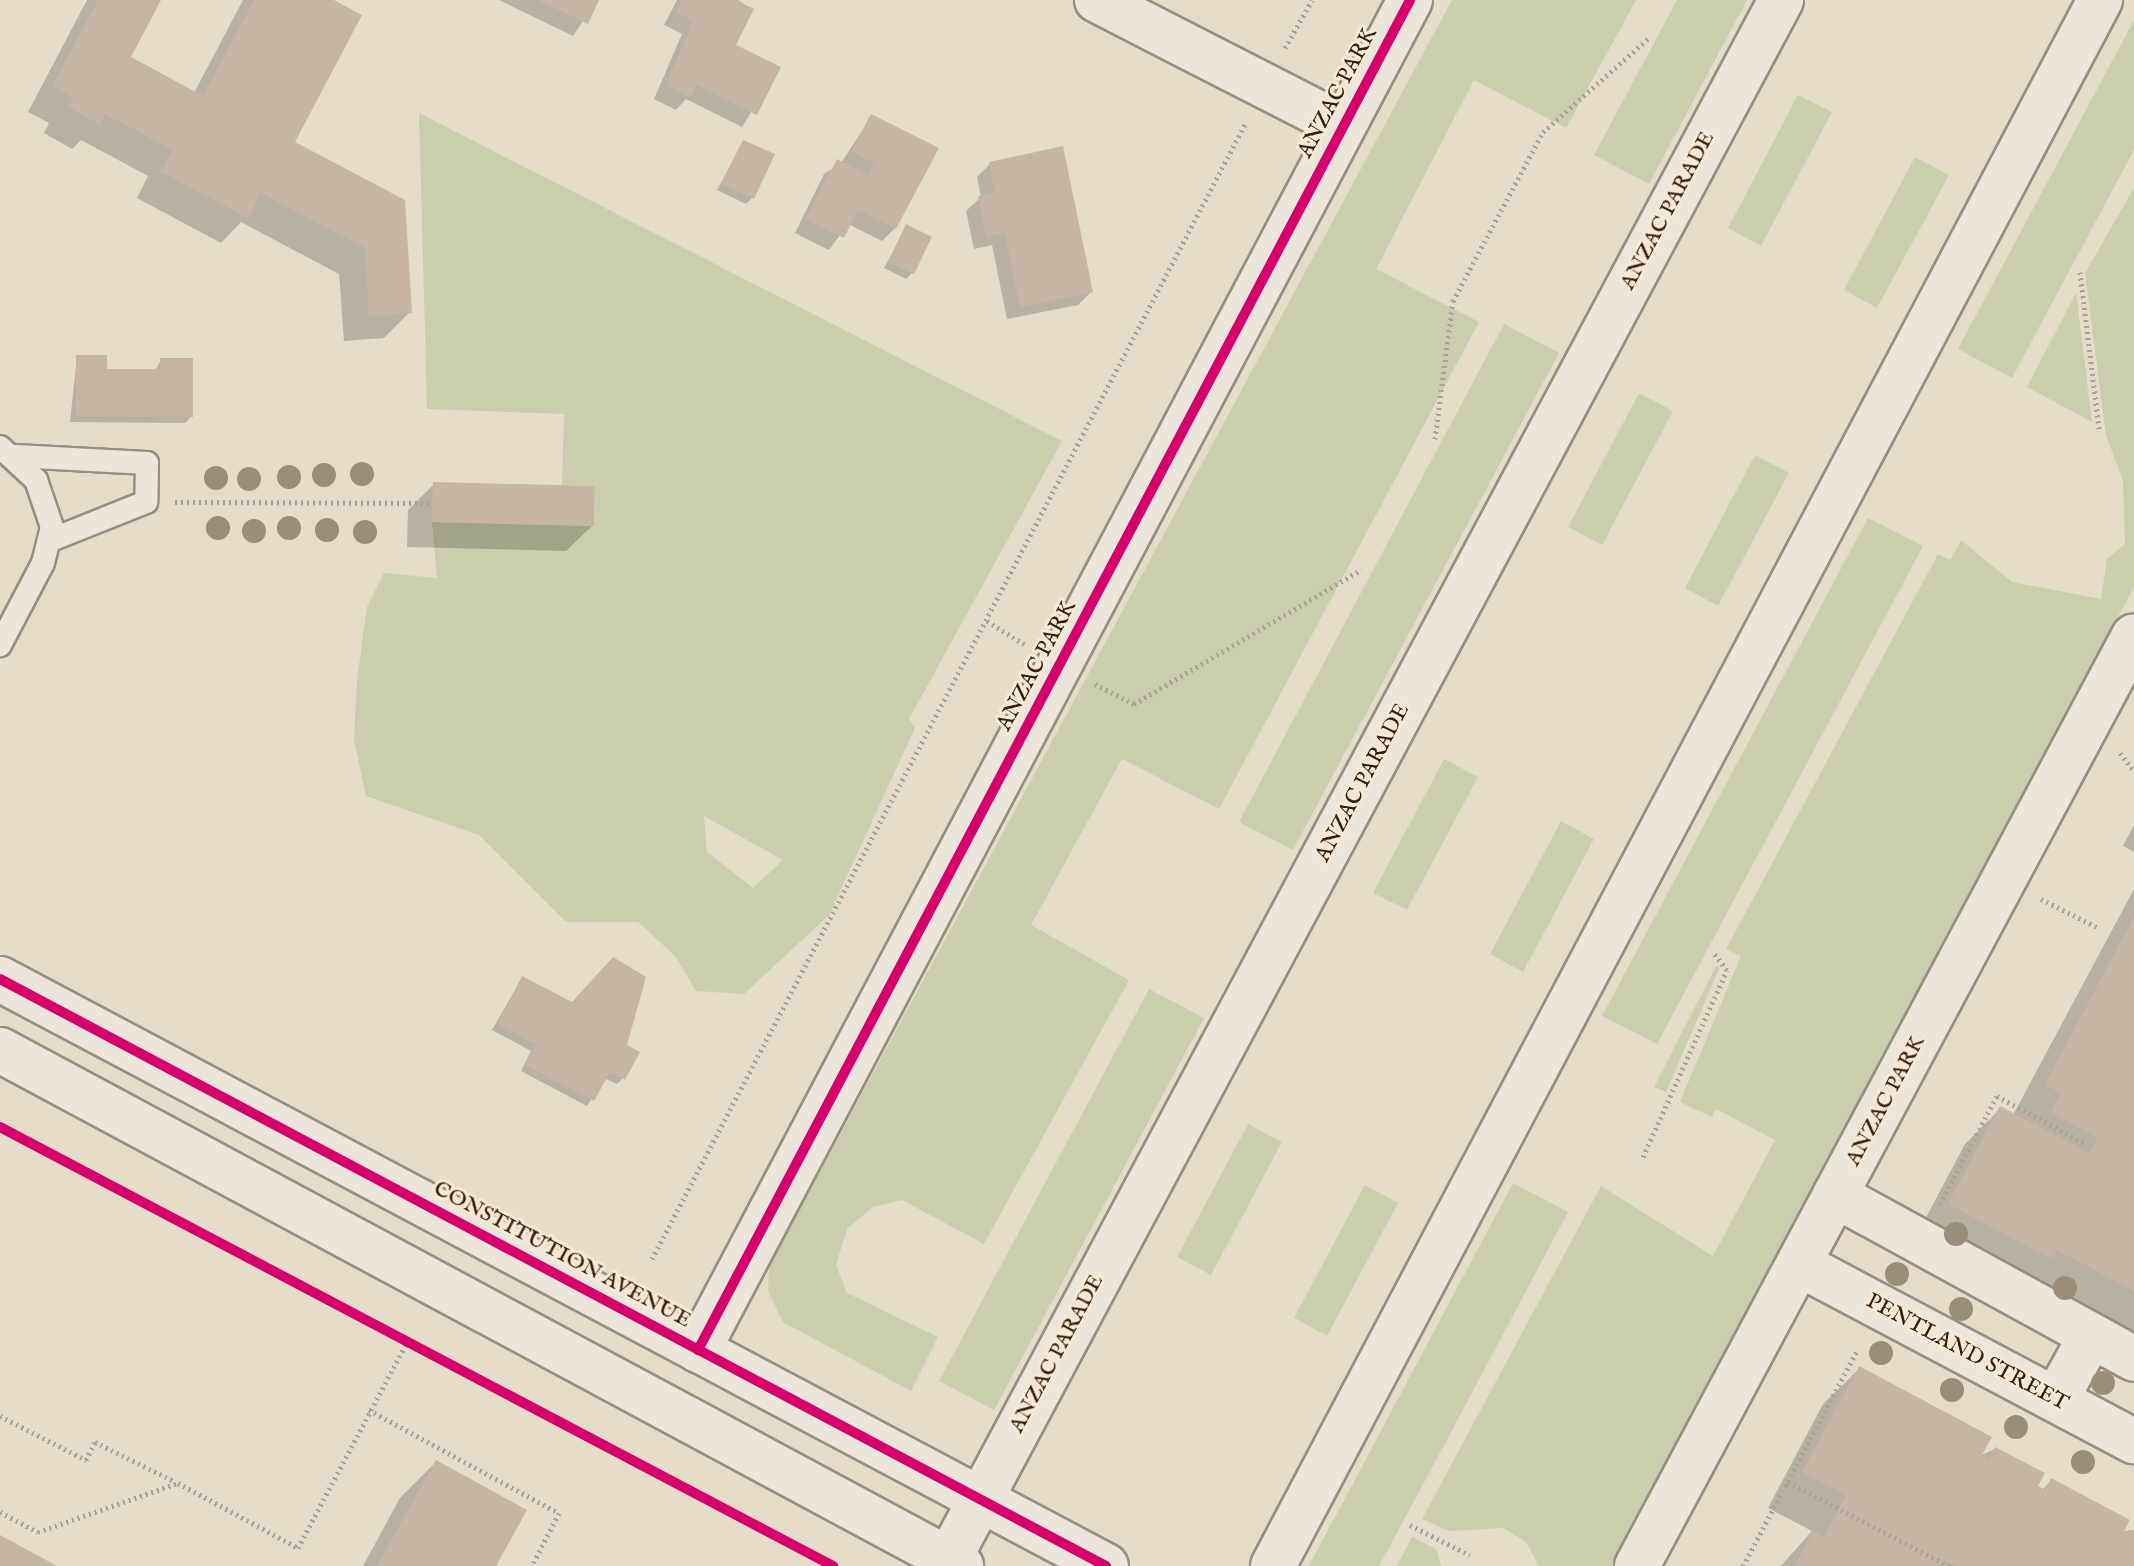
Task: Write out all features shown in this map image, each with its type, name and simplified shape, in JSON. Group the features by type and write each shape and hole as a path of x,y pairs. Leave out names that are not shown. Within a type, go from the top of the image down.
{"street":[{"path":"1097,0 1343,126"},
{"name":"ANZAC PARK","path":"698,1350 1410,0"},
{"name":"ANZAC PARADE","path":"952,1564 981,1501 1781,0"},
{"path":"1273,1566 2100,0"},
{"name":"ANZAC PARK","path":"1637,1566 2134,636"},
{"name":"CONSTITUTION AVENUE","path":"0,979 1106,1566"},
{"path":"0,1050 952,1564"},
{"path":"1835,1195 2134,1359"},
{"name":"PENTLAND STREET","path":"1799,1264 2134,1441"},
{"path":"2056,1399 2091,1336"}],"lane":[{"path":"8,451 147,463 146,502 51,540"},
{"path":"0,645 51,540 45,496 8,451"}],"path":[{"path":"652,1259 1312,0"},
{"path":"1435,439 1453,301 1483,244 1543,132 1649,38"},
{"path":"2080,272 2099,429"},
{"path":"146,502 433,503"},
{"path":"987,621 1134,704 1361,570"},
{"path":"2117,749 2134,771"},
{"path":"2036,896 2097,927"},
{"path":"1643,1157 1727,970 1713,952"},
{"path":"1936,1212 1997,1096 2084,1143"},
{"path":"0,1416 86,1460 95,1442 298,1548 404,1337 421,1347"},
{"path":"1743,1566 1857,1351"},
{"path":"369,1410 559,1513 532,1566"},
{"path":"1787,1481 1949,1566"},
{"path":"0,1512 38,1532 178,1483"},
{"path":"1410,1525 1470,1555"}],"green space":[{"path":"1452,0 1636,0 1566,128 1474,80 1376,269 1479,322 1219,809 1122,759 1031,925 1129,980 984,1244 902,1200 873,1207 847,1229 836,1265 847,1293 938,1337 911,1391 783,1322 768,1291 769,1266"},
{"path":"1677,0 1747,0 1649,184 1594,155"},
{"path":"2134,20 2134,150 2012,378 1958,349"},
{"path":"1798,95 1832,112 1761,246 1728,228"},
{"path":"419,113 1062,441 909,719 915,728 829,915 744,994 696,991 675,956 638,922 566,922 479,835 366,796 354,740 357,679 367,607 384,573 437,578 432,522 594,526 595,486 562,485 564,414 427,409","holes":["704,816 783,860 753,888 707,852"]},
{"path":"1915,157 1949,175 1877,308 1844,290"},
{"path":"2134,188 2134,587 1611,1566 1539,1566 1526,1542 1503,1528 1449,1531 1422,1519 1601,1186 1713,1256 1775,1140 1716,1109 1712,1117 1680,1102 1741,956 1726,949 1938,554 1950,560 1961,540 2012,582 2101,599 2107,559 2125,544 2123,481 2106,435 2085,273"},
{"path":"2076,293 2092,422 2027,387"},
{"path":"1504,324 1559,353 1293,850 1239,822"},
{"path":"1639,393 1673,411 1602,545 1568,527"},
{"path":"1755,455 1789,473 1718,606 1685,588"},
{"path":"1868,518 1923,546 1657,1044 1602,1016"},
{"path":"1444,759 1478,777 1407,910 1373,893"},
{"path":"1561,821 1594,839 1523,972 1490,954"},
{"path":"1716,966 1720,967 1666,1092 1654,1087"},
{"path":"1149,989 1204,1018 994,1410 939,1381"},
{"path":"1248,1124 1282,1142 1211,1275 1177,1257"},
{"path":"1513,1183 1568,1212 1441,1451 1379,1566 1309,1566"},
{"path":"1365,1185 1398,1203 1327,1336 1294,1318"},
{"path":"1412,1537 1436,1549 1441,1566 1397,1566"}],"building":[{"path":"98,0 161,0 131,57 203,96 254,0 334,0 362,15 295,142 405,200 412,313 369,317 365,248 261,193 248,218 161,172 173,150 105,114 100,124 68,107 73,97 52,86"},
{"path":"538,0 599,0 588,24"},
{"path":"682,0 736,0 754,9 736,45 781,67 757,115 697,85 691,98 666,85 693,21 676,12"},
{"path":"871,114 939,148 896,229 858,210 844,238 806,219 837,159 868,175 874,163 851,152"},
{"path":"743,140 775,154 754,199 721,184"},
{"path":"1063,146 1093,292 1020,307 1005,233 986,237 978,196 995,193 989,162"},
{"path":"906,224 932,237 914,274 888,262"},
{"path":"76,355 107,355 107,369 160,369 160,358 193,358 193,417 76,417"},
{"path":"433,482 595,486 594,526 432,522"},
{"path":"2134,917 2134,1291 2057,1250 2052,1259 1948,1204 2000,1106 2089,1153 2098,1138 2051,1112 2061,1094 2045,1084"},
{"path":"613,957 646,977 627,1045 640,1052 625,1080 610,1072 594,1101 525,1065 536,1044 497,1024 522,976 572,1002"},
{"path":"1859,1366 1992,1437 1982,1455 1989,1459 1995,1447 2045,1473 2038,1486 2045,1490 2051,1478 2130,1520 2124,1531 2134,1530 2134,1566 1956,1566 1944,1560 1940,1566 1795,1566 1813,1531 1824,1537 1846,1495 1802,1472"},
{"path":"436,1460 527,1510 496,1566 377,1566"},
{"path":"0,1535 57,1566 0,1566"}],"cycle path":[{"path":"698,1350 1410,0"},
{"path":"0,979 1106,1566"},
{"path":"0,1127 833,1566"}]}
